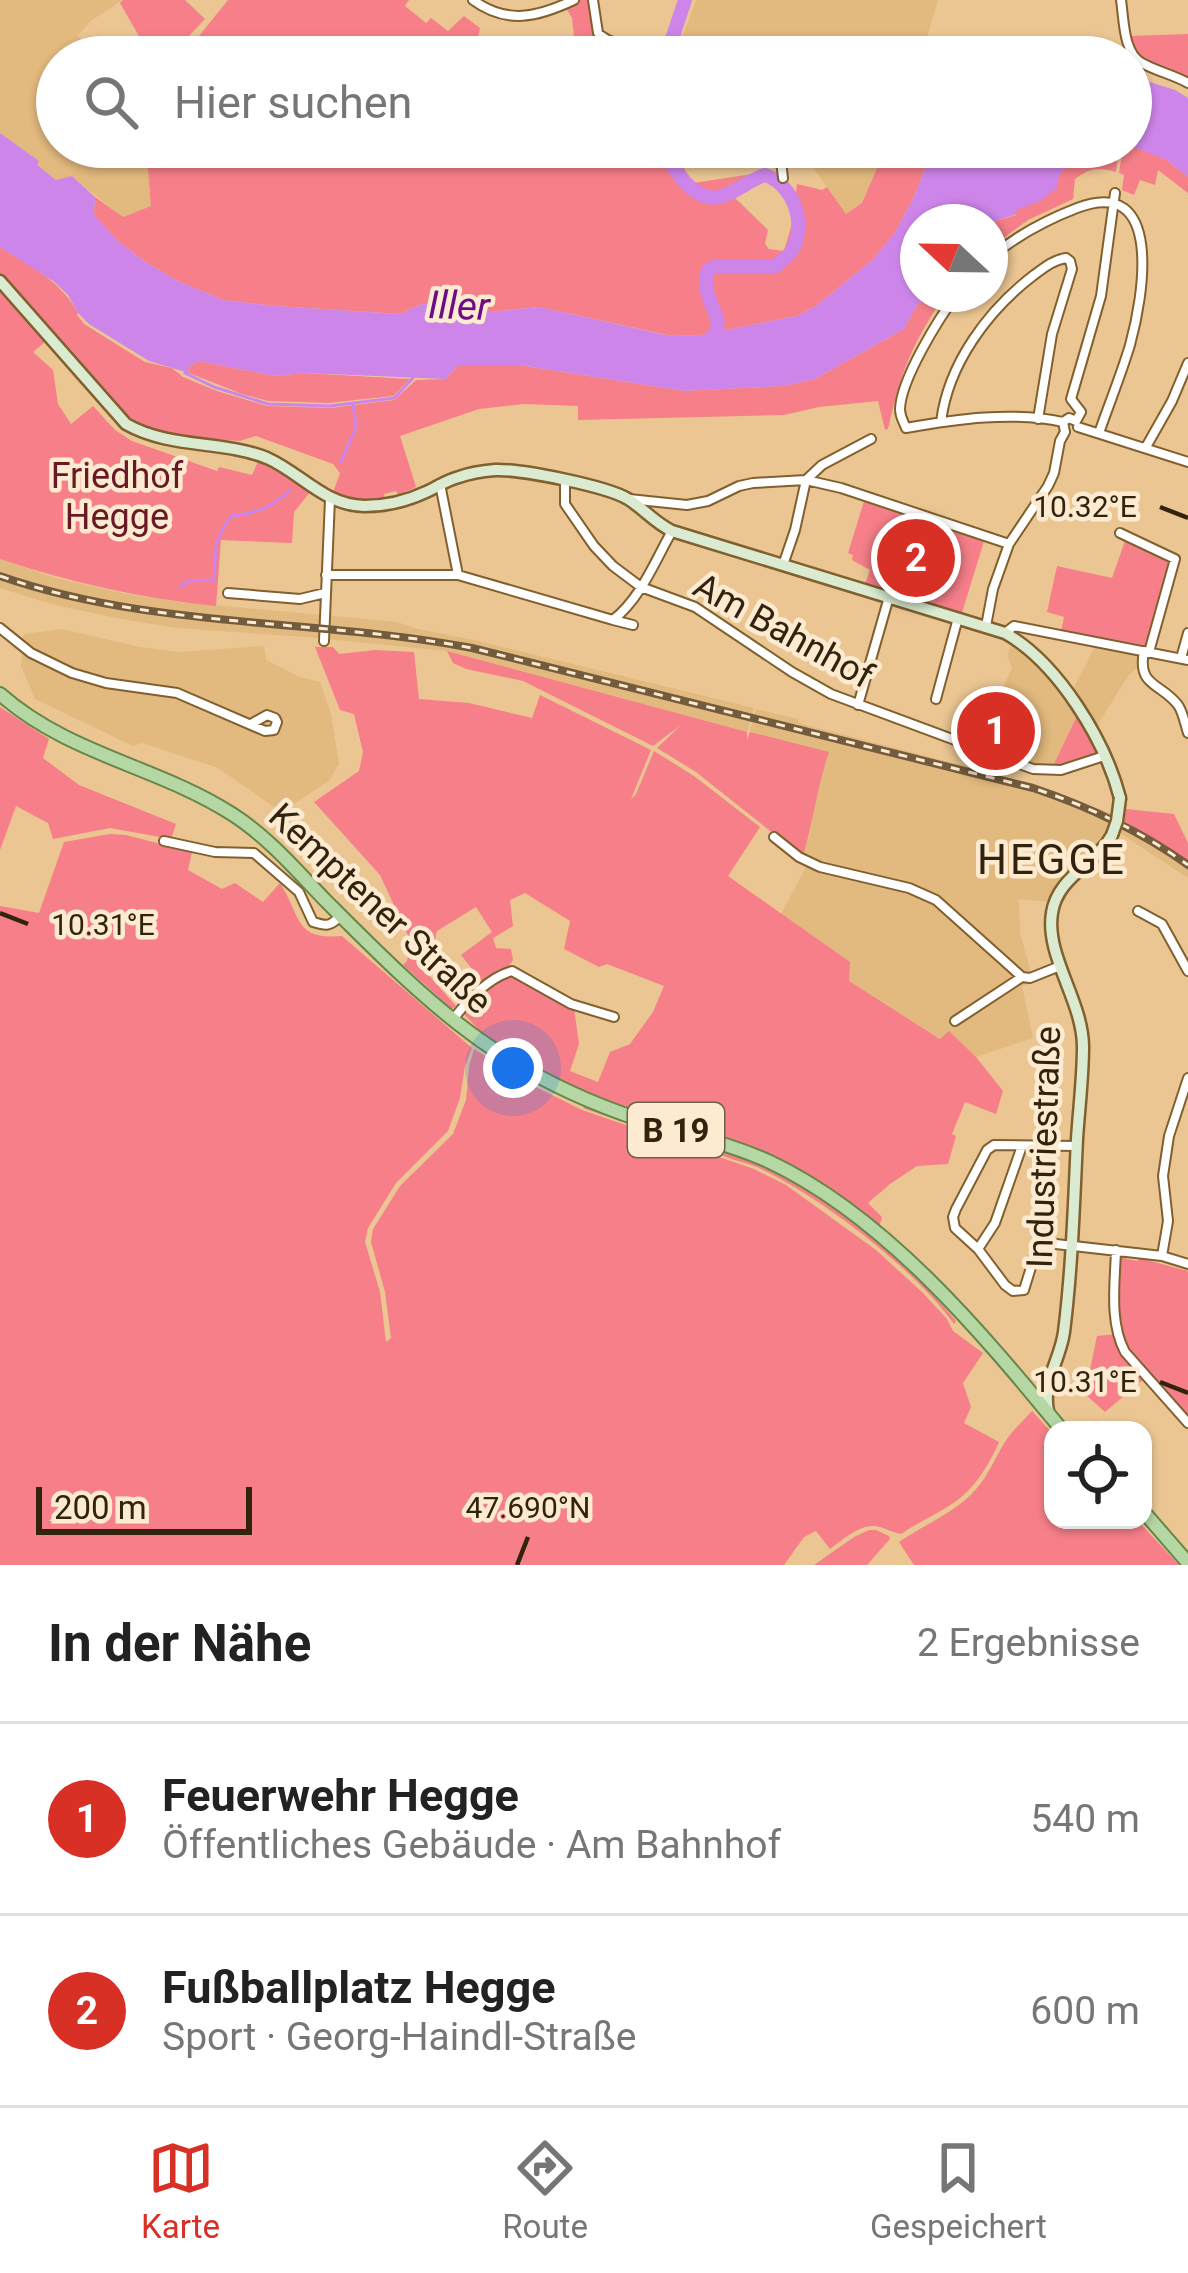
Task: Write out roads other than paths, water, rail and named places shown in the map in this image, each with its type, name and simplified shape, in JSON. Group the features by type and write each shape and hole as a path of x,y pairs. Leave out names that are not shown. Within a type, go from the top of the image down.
{"main road":[{"name":"Kemptener Straße","path":"5,698 36,722 86,748 229,812 261,835 478,1039 542,1080 641,1120 765,1160 819,1190 932,1284 1026,1388"},
{"name":"B 19","path":"1026,1388 1054,1421"},
{"path":"1152,1521 1188,1562"}],"street":[{"path":"473,0 511,17 546,13 574,0"},
{"path":"593,0 598,33 604,36"},
{"path":"1121,0 1128,36"},
{"path":"1152,68 1188,82"},
{"path":"782,168 784,178"},
{"path":"1008,245 1052,218 1115,197"},
{"path":"945,312 908,382 900,406 906,428 940,422 1038,419 1073,433 1081,412 1071,399 1101,296 1115,197"},
{"path":"1099,433 1130,343 1141,287 1141,244 1134,215 1115,197"},
{"path":"940,422 943,402 975,335 1011,293 1052,262 1066,259 1072,269 1052,334 1038,419"},
{"path":"0,281 126,424 144,434 244,450 288,469 330,499 324,641"},
{"path":"1146,447 1188,363"},
{"path":"1077,424 1188,462"},
{"path":"986,626 1009,544 1048,486 1064,427"},
{"path":"783,566 806,480 822,465 871,439"},
{"name":"Industriestraße","path":"330,499 378,505 411,498 454,478 494,470 610,492 672,531 1004,633 1018,640 1056,680 1106,756 1120,799 1105,848 1064,886 1053,905 1051,928 1081,1023 1083,1045 1064,1336 1046,1385 1049,1415"},
{"path":"627,499 687,505 753,483 806,480 1009,544"},
{"name":"Am Bahnhof","path":"566,482 565,504 613,566 641,586 695,607 792,672 858,705 1033,769 1061,770 1106,756"},
{"path":"440,484 458,574"},
{"path":"613,620 641,586 672,531"},
{"path":"1120,533 1175,559 1141,666 1144,676 1180,706 1188,733"},
{"path":"326,575 458,574 633,626"},
{"path":"228,593 300,599 325,592"},
{"path":"858,705 890,596"},
{"path":"936,699 958,618"},
{"path":"1004,633 1014,626 1185,659 1188,633"},
{"path":"0,628 31,653 72,673 177,693 251,724"},
{"path":"774,837 820,867 909,888 936,900 1022,977 1061,965"},
{"path":"164,841 254,854 298,892 313,922 326,926 341,915"},
{"path":"1138,911 1162,924 1188,971"},
{"path":"454,1018 490,982 512,971 571,1004 614,1017"},
{"path":"955,1021 1022,977"},
{"path":"1162,1256 1168,1221 1163,1176 1169,1136 1188,1078"},
{"path":"1077,1145 994,1145 956,1209 956,1228 1004,1285 1020,1293 1024,1290 1040,1245 1047,1243 1162,1256 1188,1264"},
{"path":"978,1249 995,1223 1022,1146"},
{"path":"1116,1250 1118,1339 1188,1423"},
{"path":"1026,1388 1053,1367"}],"waterway":[{"path":"673,36 685,0"},
{"path":"674,168 692,189 709,197 731,193 765,175 784,187 798,218 791,252 776,266 708,270 707,288 717,322 707,347"},
{"path":"185,373 268,404 330,406 394,398 413,378"},
{"path":"341,462 356,427 353,403"},
{"path":"181,587 188,581 214,580 218,540 231,516 263,509 290,490"}],"railway":[{"path":"0,576 57,593 174,614 472,648 1033,788 1114,820 1188,865"}],"place":[{"name":"Fußballplatz Hegge","path":"916,558"},
{"name":"Feuerwehr Hegge","path":"996,731"}],"district":[{"name":"HEGGE","path":"1052,859"}],"water label":[{"name":"Iller","path":"459,305"}],"park label":[{"name":"Friedhof Hegge","path":"117,496"}]}
